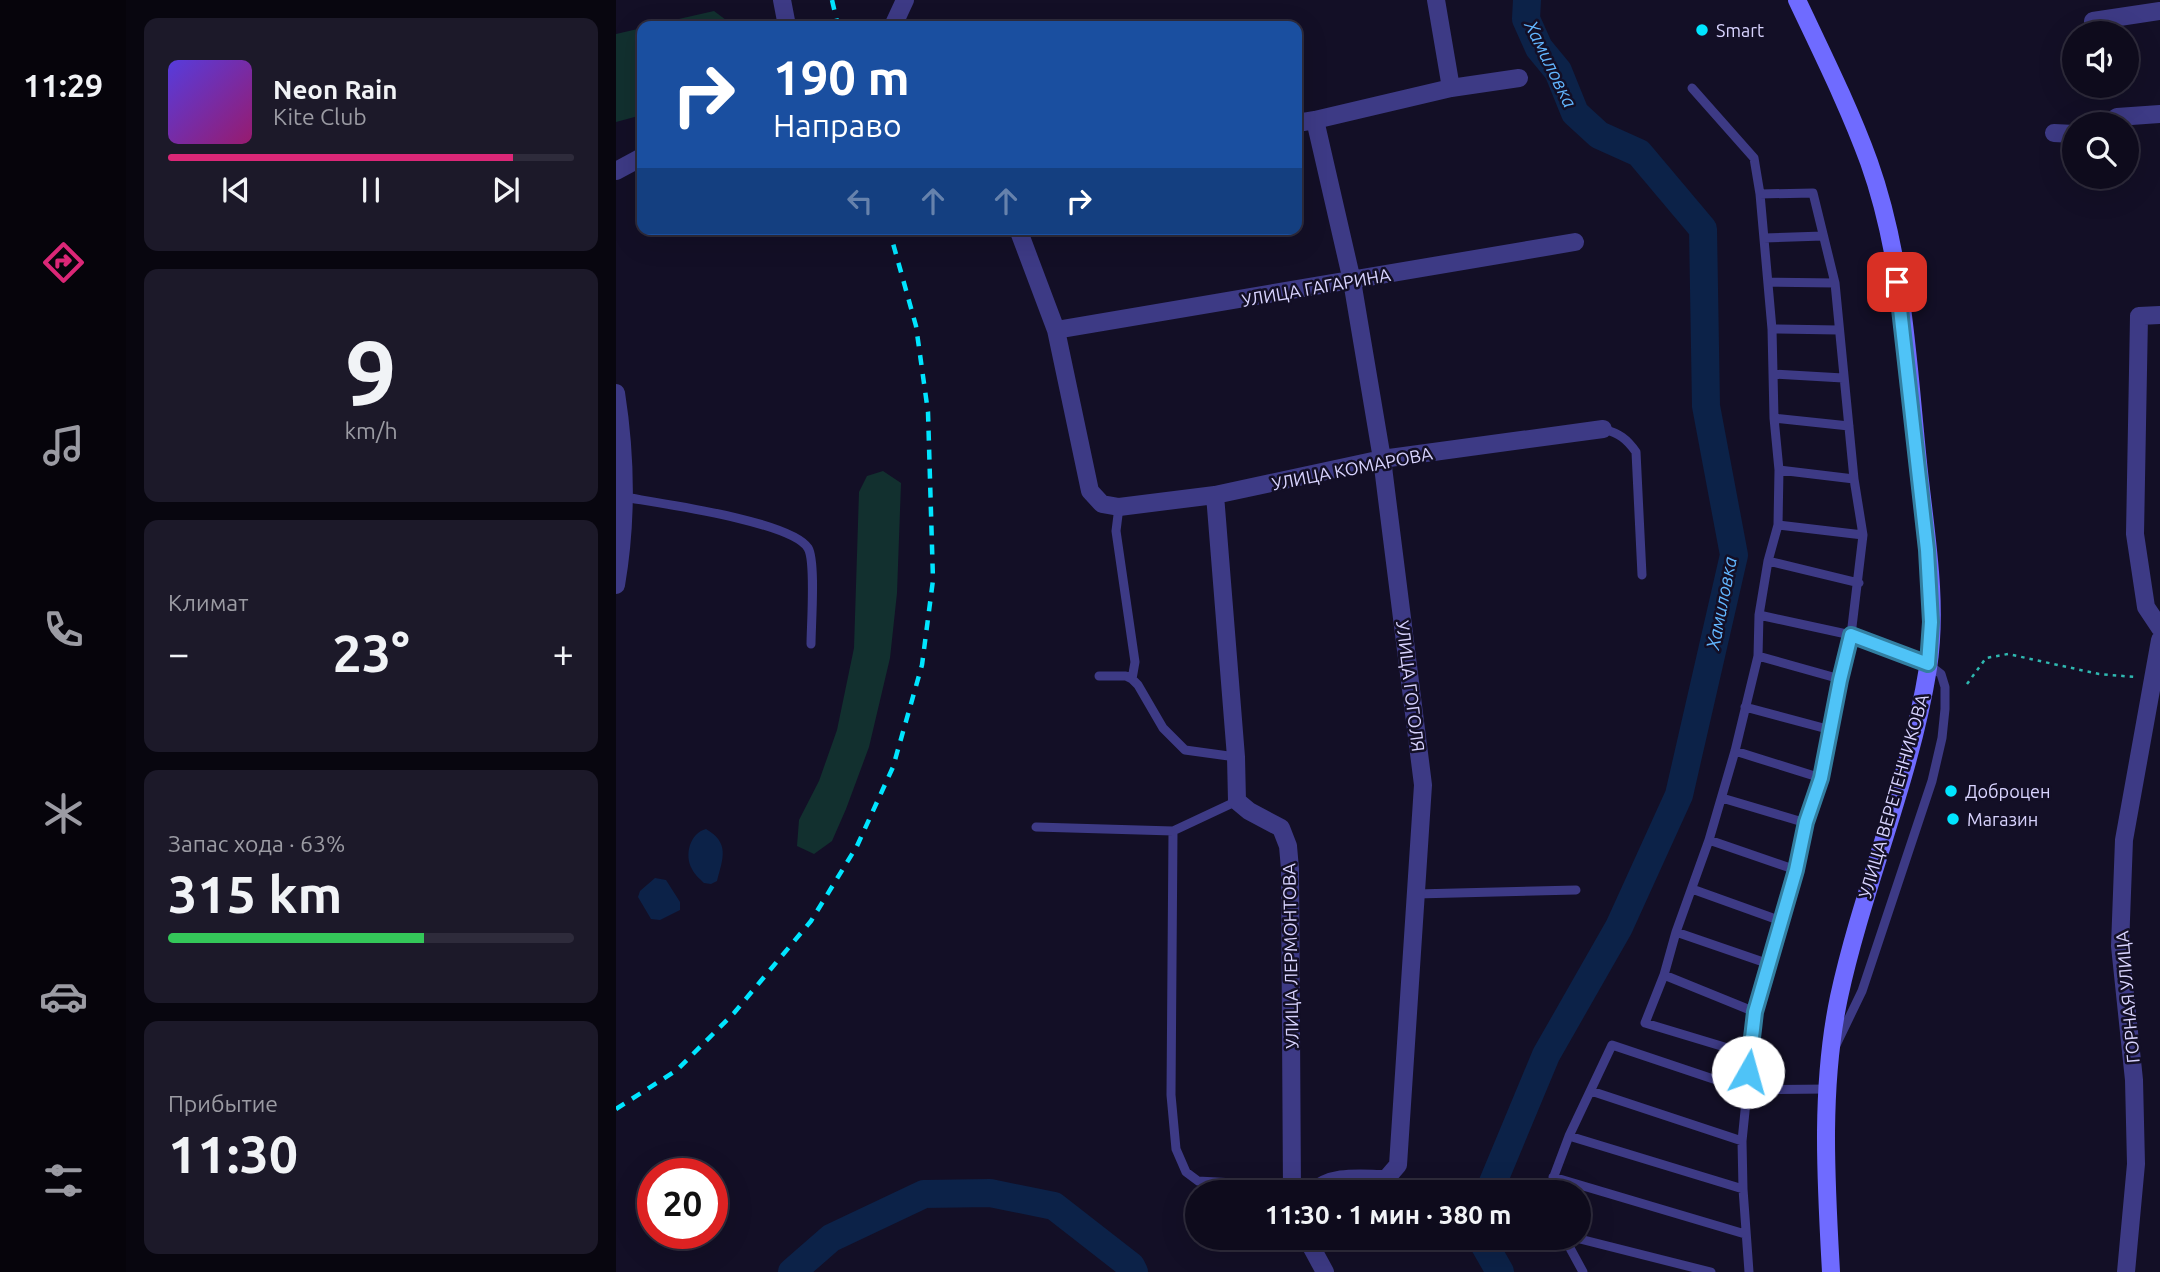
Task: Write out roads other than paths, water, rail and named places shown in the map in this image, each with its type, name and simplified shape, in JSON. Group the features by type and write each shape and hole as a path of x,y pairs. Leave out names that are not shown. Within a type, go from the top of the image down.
{"main road":[{"name":"УЛИЦА ВЕРЕТЕННИКОВА","path":"1797,0 1869,163 1889,234 1901,306 1927,550 1931,622 1928,664 1914,736 1852,940 1838,1002 1830,1056 1825,1166 1831,1272"}],"street":[{"path":"782,0 786,21"},
{"path":"895,21 905,0"},
{"path":"1436,0 1451,88"},
{"path":"2093,21 2160,11"},
{"path":"1306,121 1451,88 1519,78"},
{"path":"2139,115 2160,114"},
{"name":"УЛИЦА ГОГОЛЯ","path":"1306,121 1352,281 1382,459 1423,785 1398,1165 1386,1179 1336,1180"},
{"path":"2054,133 2062,133"},
{"path":"616,172 637,160"},
{"path":"1020,235 1056,330 1090,491 1110,505"},
{"name":"УЛИЦА ГАГАРИНА","path":"1056,330 1575,242"},
{"path":"2160,316 2139,316 2135,534 2146,607 2160,628"},
{"path":"616,393 621,428 620,497 624,522 616,585"},
{"name":"УЛИЦА КОМАРОВА","path":"1110,505 1215,495 1382,459 1603,429"},
{"path":"1215,495 1236,757 1237,801"},
{"name":"ГОРНАЯ УЛИЦА","path":"2126,1272 2136,1164 2134,1080 2120,946 2123,840 2160,640"},
{"name":"УЛИЦА ЛЕРМОНТОВА","path":"1237,801 1280,828 1288,846 1292,1180"},
{"path":"1313,1250 1325,1272"}],"lane":[{"path":"1692,88 1754,158 1760,194 1772,329 1774,418 1779,470 1778,525 1768,561 1759,615 1758,656 1722,798 1664,975 1645,1023 1751,1055"},
{"path":"1749,1272 1742,1140 1755,1012 1796,870 1806,822 1821,778 1851,635 1863,535 1854,480 1835,282 1813,193 1760,194"},
{"path":"1764,238 1823,236"},
{"path":"1768,282 1835,282"},
{"path":"1772,329 1838,330"},
{"path":"1773,374 1843,378"},
{"path":"1774,418 1849,426"},
{"path":"1603,429 1618,432 1636,452 1642,575"},
{"path":"1779,470 1854,480"},
{"path":"620,497 747,521 797,538 809,549 812,562 811,644"},
{"path":"1110,505 1135,662 1132,679"},
{"path":"1778,525 1863,535"},
{"path":"1768,561 1859,583"},
{"path":"1759,615 1851,635 1928,664 1941,674 1945,687 1942,738 1932,781 1862,991 1830,1056"},
{"path":"1758,656 1840,680"},
{"path":"1099,676 1125,676 1132,679 1163,728 1185,750 1236,757"},
{"path":"1745,708 1831,730"},
{"path":"1734,751 1821,778"},
{"path":"1722,798 1806,822"},
{"path":"1035,827 1173,831 1237,801"},
{"path":"1173,831 1171,1095 1176,1149 1186,1172 1197,1180"},
{"path":"1709,840 1796,870"},
{"path":"1692,889 1781,920"},
{"path":"1416,894 1576,890"},
{"path":"1676,932 1769,964"},
{"path":"1664,975 1755,1012"},
{"path":"1552,1180 1569,1136 1612,1045 1746,1090 1828,1089"},
{"path":"1591,1091 1742,1140"},
{"path":"1569,1136 1743,1189"},
{"path":"1553,1177 1745,1234"},
{"path":"1591,1242 1711,1272"},
{"path":"1571,1250 1583,1272"}],"water":[{"path":"706,829 719,840 723,852 717,881 711,884 704,883 696,875 689,857 692,840 700,831"},
{"path":"655,878 666,880 680,902 680,910 660,920 651,919 638,897 640,891"}],"waterway":[{"name":"Хамиловка","path":"1494,1180 1546,1055 1619,927 1679,795 1734,555 1706,406 1703,229 1639,153 1599,135 1575,113 1558,71 1539,48 1526,19 1527,0"},
{"name":"Хамиловка","path":"792,1272 831,1238 924,1194 990,1193 1054,1206 1131,1266 1134,1272"},
{"name":"Хамиловка","path":"1487,1250 1500,1272"}],"railway":[{"path":"832,0 837,21"},
{"path":"616,1109 677,1070 734,1013 811,921 857,846 893,767 922,665 933,580 928,412 916,326 891,235"}],"place":[{"name":"Smart","path":"1702,30"},
{"name":"Доброцен","path":"1951,791"},
{"name":"Магазин","path":"1953,819"}]}
